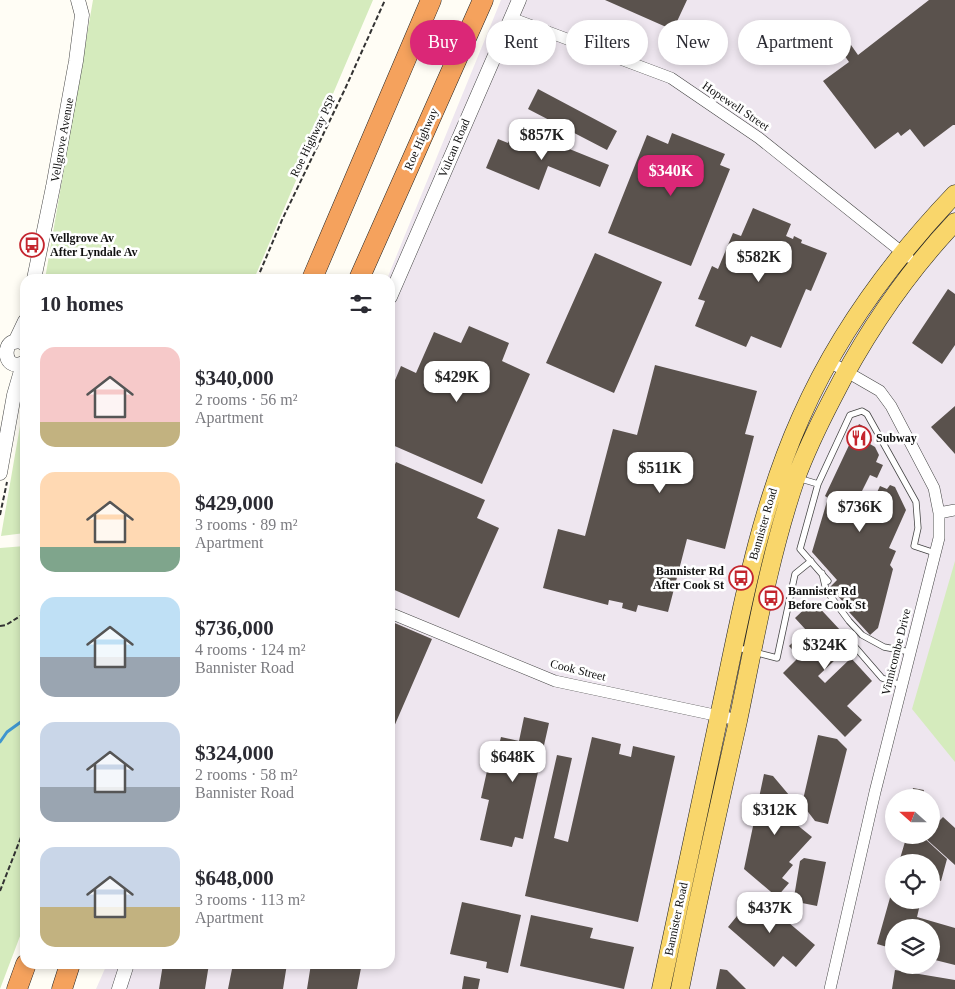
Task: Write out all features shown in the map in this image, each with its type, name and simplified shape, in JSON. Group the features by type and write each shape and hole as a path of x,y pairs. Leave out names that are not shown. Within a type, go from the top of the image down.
{"highway":[{"path":"314,274 431,0"},
{"name":"Roe Highway","path":"361,274 482,0"},
{"path":"17,989 24,969"},
{"path":"62,989 68,969"}],"main road":[{"name":"Bannister Road","path":"661,989 752,558 778,472 801,417 828,361 872,292 902,252 955,194"},
{"name":"Bannister Road","path":"680,989 770,569 796,477 819,424 846,371 890,301 917,264 955,222"}],"street":[{"name":"Vellgrove Avenue","path":"35,274 76,61 82,15 78,0"},
{"name":"Vulcan Road","path":"395,285 519,0"},
{"name":"Hopewell Street","path":"511,18 671,78 759,138 917,264"},
{"path":"0,473 14,395 12,354 20,334"},
{"name":"Vinnicombe Drive","path":"828,361 880,392 891,406 934,488 939,513 939,538 901,685 830,989"},
{"path":"939,513 955,510"},
{"name":"Cook Street","path":"395,615 555,681 738,720"},
{"path":"119,989 125,969"}],"lane":[{"path":"828,581 800,549 818,484 850,415 862,411 867,414 916,502 918,528 914,546 935,553"},
{"path":"778,472 818,484"},
{"path":"733,646 777,658 795,574 811,561"},
{"path":"822,573 826,590 862,635 884,647 910,652"},
{"path":"843,634 882,678 901,685"}],"path":[{"name":"Roe Highway PSP","path":"259,274 282,220 345,90 384,0"},
{"path":"0,626 6,625 20,616"},
{"path":"0,891 20,840"}],"shaded area":[{"path":"501,0 955,0 955,989 96,989 105,969 395,969 395,274 389,274 486,37 486,65 556,65 556,20 493,20"}],"green space":[{"path":"93,0 373,0 256,274 46,274"},
{"path":"20,426 20,534 1,536"},
{"path":"20,546 20,936 0,989 0,548"},
{"path":"955,561 955,762 912,709"}],"building":[{"path":"605,0 687,0 678,20 658,20 658,23"},
{"path":"929,0 955,0 955,125 924,147 910,129 901,136 898,132 875,149 823,81 845,65 851,65 851,45 858,55"},
{"path":"538,89 617,131 607,150 528,109"},
{"path":"515,127 609,165 600,187 548,166 539,190 486,168 498,139 508,143"},
{"path":"672,133 725,154 720,165 730,169 691,266 608,233 647,135 668,144"},
{"path":"753,208 791,224 786,236 793,239 794,236 802,240 801,243 827,253 811,291 806,289 781,348 751,336 746,347 695,326 705,301 698,299 712,266 718,269 733,233 741,236"},
{"path":"595,253 662,282 614,393 546,363"},
{"path":"948,289 955,294 955,345 942,364 912,343"},
{"path":"469,326 509,343 502,361 530,374 482,484 395,446 395,380 401,366 416,373 434,332 461,343"},
{"path":"655,365 757,391 745,434 754,436 725,549 687,539 668,612 638,605 636,612 622,608 623,603 609,600 608,605 543,588 558,529 585,536 613,429 637,435"},
{"path":"955,406 955,454 931,427"},
{"path":"859,424 865,427 872,440 870,444 875,447 879,455 876,462 883,465 877,478 870,475 859,497 872,503 880,486 887,489 890,485 895,487 906,510 889,548 896,551 890,565 893,569 878,628 870,635 830,587 837,580 812,552 828,498 825,496"},
{"path":"396,462 485,500 477,518 499,528 459,618 395,590"},
{"path":"813,601 841,631 824,648 836,659 818,676 825,683 851,658 872,681 847,706 862,720 845,737 783,673 799,657 789,646 806,630 795,618"},
{"path":"395,623 432,639 395,724"},
{"path":"524,717 549,723 523,839 515,837 512,847 480,840 489,800 481,798 493,744 499,745 501,737 519,741"},
{"path":"818,735 837,739 847,749 828,824 815,821 802,804"},
{"path":"592,737 621,744 619,754 631,757 633,746 675,756 638,922 525,896 557,755 572,758 554,838 568,842"},
{"path":"764,774 773,776 805,814 796,824 812,837 789,862 793,865 782,878 789,883 777,897 744,869"},
{"path":"943,817 955,828 955,865 932,844 940,844 940,820"},
{"path":"904,844 931,844 947,859 941,881 940,854 901,854"},
{"path":"804,858 826,862 817,906 797,902 794,897 800,861"},
{"path":"755,894 815,945 796,967 783,956 774,967 728,927"},
{"path":"462,902 521,915 508,973 486,968 487,962 450,954"},
{"path":"887,909 919,909 917,917 924,919 885,919 885,946 877,944"},
{"path":"531,915 593,928 590,938 634,947 624,989 520,966"},
{"path":"940,924 955,928 955,965 940,961"},
{"path":"162,969 208,969 205,989 159,989"},
{"path":"232,969 286,969 283,989 228,989"},
{"path":"310,969 361,969 357,989 307,989"},
{"path":"720,969 727,970 746,989 716,989"},
{"path":"894,974 919,974 955,980 955,989 892,989"},
{"path":"464,976 480,979 478,989 462,989"}],"waterway":[{"path":"0,742 7,732 20,723"}],"place":[{"name":"Vellgrove Av After Lyndale Av","path":"32,245"},
{"name":"Subway","path":"859,438"},
{"name":"Bannister Rd After Cook St","path":"741,578"},
{"name":"Bannister Rd Before Cook St","path":"771,598"}]}
